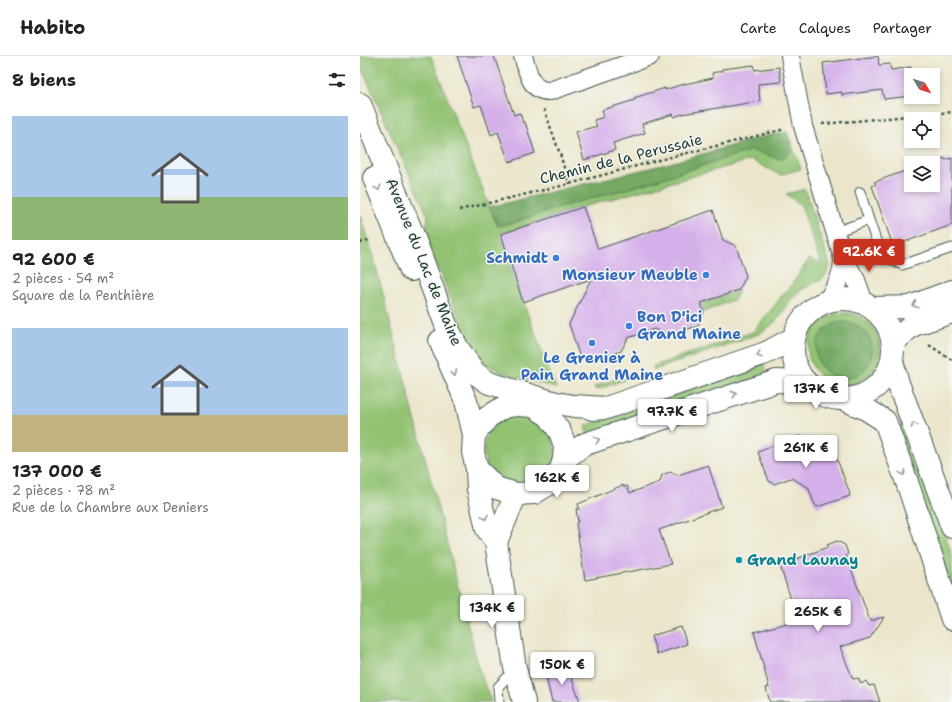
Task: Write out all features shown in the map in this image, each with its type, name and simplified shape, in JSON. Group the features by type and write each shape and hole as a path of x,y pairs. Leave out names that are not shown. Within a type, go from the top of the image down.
{"street":[{"path":"523,56 532,84 540,90 550,91 650,56"},
{"path":"790,56 803,126 843,258 856,280 868,306"},
{"name":"Avenue du Lac de Maine","path":"360,104 413,235 446,325 457,347 476,373 489,383 533,404 556,404 606,408"},
{"name":"Avenue du Lac de Maine","path":"360,138 400,245 466,401 474,435"},
{"path":"827,301 843,270 843,258"},
{"path":"868,306 910,307 952,291"},
{"path":"952,527 898,383 892,352 890,330 883,318 859,301 844,299 827,301 812,309 801,322 794,338 795,362 806,382 816,392 829,397 843,399 866,409 884,421 909,488 952,619"},
{"path":"843,399 859,396 874,389 885,376 892,352 909,328 916,324 952,312"},
{"path":"524,702 515,668 496,542 487,529 478,489 477,469 473,452 474,435 488,417 504,407 533,404 606,408 766,353 794,338"},
{"path":"564,459 585,444 776,381 806,382"},
{"path":"477,469 496,488 516,494 534,493 549,484 561,469 564,459 565,446 560,432 533,404"},
{"path":"496,542 516,494"}],"lane":[{"path":"860,192 881,255 902,265 952,248"},
{"path":"835,232 869,220"},
{"path":"499,702 498,687 515,668"}],"path":[{"path":"542,104 569,184"},
{"path":"819,124 952,112"},
{"name":"Chemin de la Perussaie","path":"459,210 569,184 789,128"},
{"path":"360,243 369,240"},
{"path":"929,345 952,360"}],"green space":[{"path":"360,56 431,56 498,226 515,222 559,207 644,184 751,150 780,159 786,156 793,148 801,169 780,175 751,160 583,207 501,234 523,302 556,388 503,373 485,363 468,341 425,235 428,216 365,76 360,64"},
{"path":"787,132 793,148 786,156 780,159 751,150 644,184 559,207 515,222 498,226 489,207 670,163 762,137"},
{"path":"805,189 830,266 824,277 818,282 797,293 775,321 759,334 654,370 653,366 753,332 795,280 809,259 821,264 801,205 786,194"},
{"path":"360,215 376,267 480,672 491,702 360,702"},
{"path":"739,290 735,299 704,312 701,303"},
{"path":"837,313 851,313 858,315 870,323 878,335 880,349 878,363 870,375 858,383 851,385 837,385 830,383 818,375 810,363 808,356 808,342 810,335 818,323 830,315"},
{"path":"839,322 849,322 864,330 870,339 872,350 870,361 864,370 849,378 839,378 828,373 821,366 816,355 816,345 821,334 828,327"},
{"path":"764,364 768,378 589,439 585,426"},
{"path":"629,374 630,378 596,390 594,387"},
{"path":"509,416 533,416 552,432 556,456 545,477 524,487 502,482 486,464 484,453 485,441 490,430 498,421"},
{"path":"905,424 952,555 952,588 894,427"}],"building":[{"path":"457,56 494,56 514,115 520,113 523,123 525,122 535,153 509,162 498,132 491,135 481,105 474,107"},
{"path":"878,56 879,65 890,64 891,70 904,68 904,97 884,99 882,90 842,95 842,92 826,94 823,63"},
{"path":"754,65 755,70 779,67 781,82 758,84 760,101 682,114 674,117 673,114 642,124 645,133 613,143 615,150 584,160 576,132 597,126 594,120 604,117 602,110 635,100 634,98 665,88 665,90 680,85 713,78 712,73 722,71 722,69"},
{"path":"944,158 945,160 952,158 952,225 896,245 895,242 892,243 872,186 876,184 874,182 904,171 904,192 940,192 940,159"},
{"path":"583,207 598,249 713,210 723,240 736,246 746,276 739,290 701,303 704,312 698,326 668,335 654,329 628,338 621,351 592,361 579,355 569,324 591,279 523,302 501,234"},
{"path":"799,436 810,442 817,440 822,443 828,458 835,454 850,496 817,507 808,487 791,478 774,484 769,481 758,452"},
{"path":"708,465 722,507 659,530 671,564 585,580 576,523 578,522 576,509 579,509 578,504 623,485 624,487 627,486 630,493 660,482 662,475 670,472 678,475"},
{"path":"837,541 845,545 848,554 846,555 870,621 884,617 870,638 840,647 853,679 858,678 861,684 866,681 869,686 874,685 880,702 770,702 766,688 769,687 754,632 798,620 780,566 828,547 827,545"},
{"path":"681,627 687,644 657,654 651,636"},
{"path":"567,665 580,702 552,702 545,673"}],"place":[{"name":"Schmidt","path":"556,258"},
{"name":"Monsieur Meuble","path":"706,275"},
{"name":"Bon D'ici Grand Maine","path":"629,326"},
{"name":"Le Grenier à Pain Grand Maine","path":"592,343"},
{"name":"Grand Launay","path":"739,560"}]}
